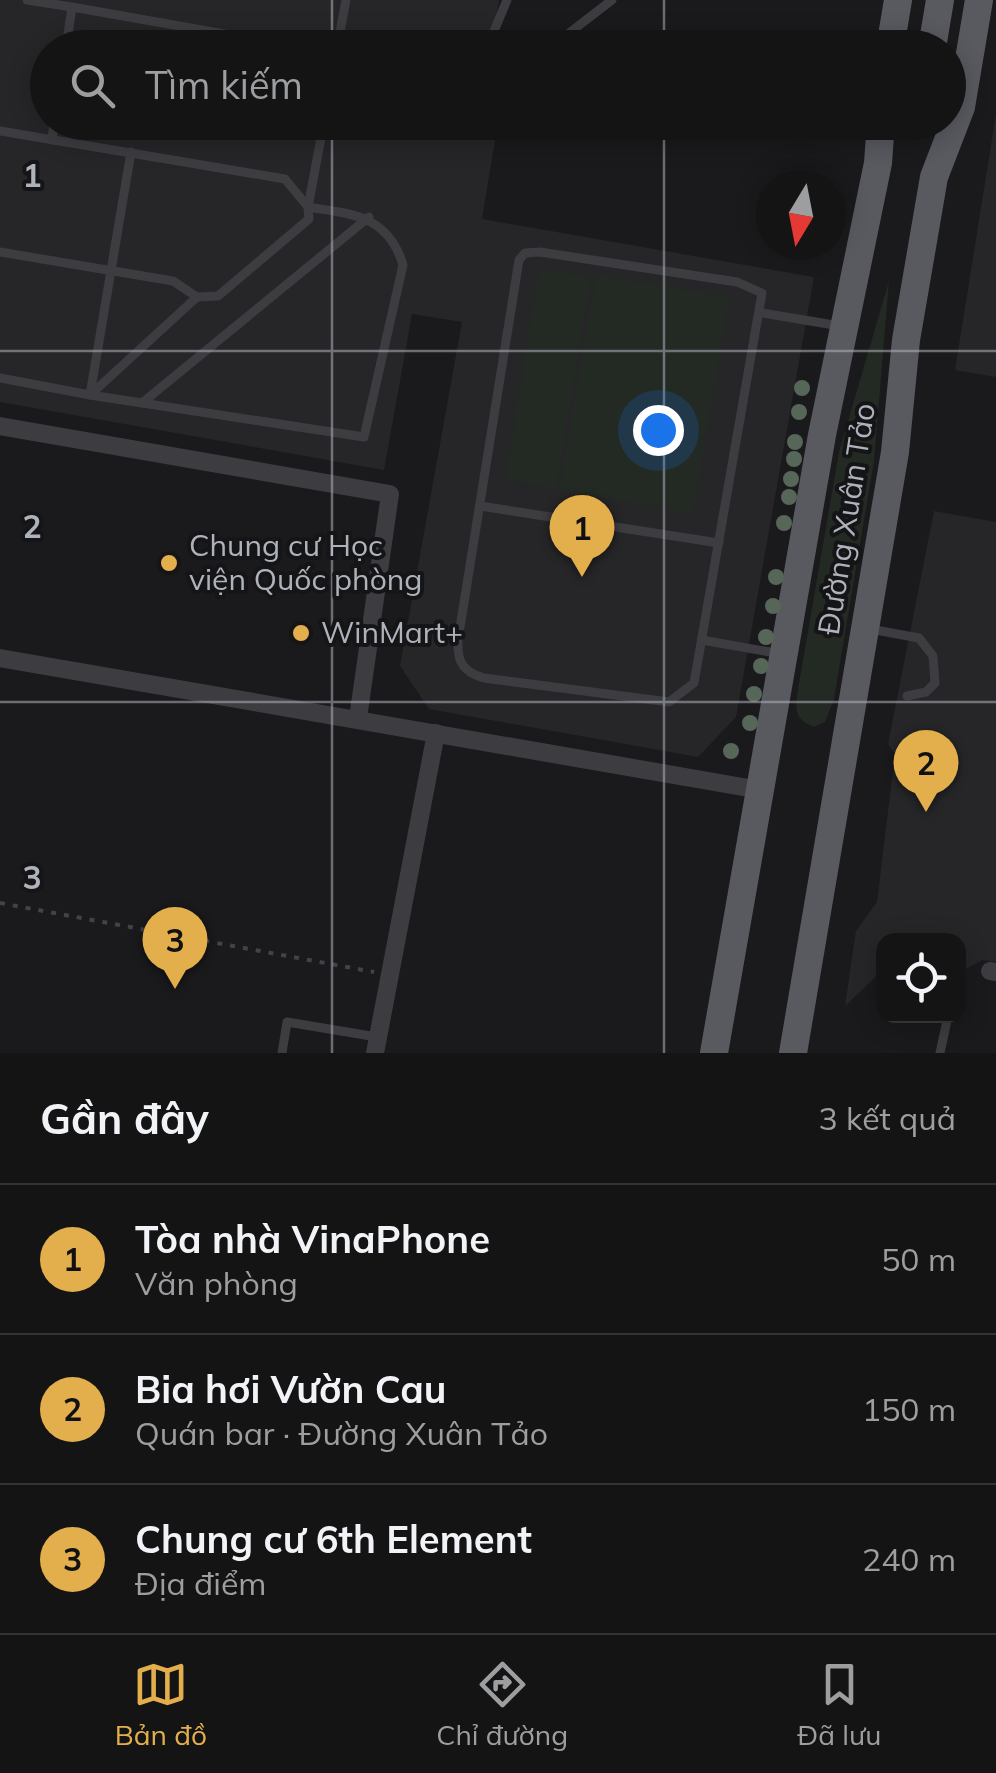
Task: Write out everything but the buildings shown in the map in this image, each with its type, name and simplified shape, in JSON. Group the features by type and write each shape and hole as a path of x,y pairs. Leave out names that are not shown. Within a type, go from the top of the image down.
{"main road":[{"path":"893,30 898,0"},
{"path":"935,30 940,0"},
{"name":"Đường Xuân Tảo","path":"966,77 979,0"},
{"name":"Đường Xuân Tảo","path":"714,1053 822,435 848,327 880,140"},
{"path":"878,163 889,140"},
{"path":"933,140 934,177"},
{"name":"Đường Xuân Tảo","path":"793,1053 895,452 906,340 934,177 948,140"}],"street":[{"path":"0,426 390,494 358,718"},
{"path":"0,658 760,790"},
{"path":"376,1045 436,732"}],"lane":[{"path":"27,0 202,30"},
{"path":"340,30 346,0"},
{"path":"495,30 507,0"},
{"path":"573,30 612,0"},
{"path":"69,30 72,7"},
{"path":"0,132 30,137"},
{"path":"0,378 364,437 403,265 398,250 369,217 308,208 285,179 52,140"},
{"path":"0,252 173,280 196,297 218,296 309,220 321,140"},
{"path":"90,394 131,152"},
{"path":"142,403 369,217"},
{"path":"540,252 754,286 762,292 762,313 694,683 676,700 659,704 466,671 458,651 480,506 520,255 540,252"},
{"path":"90,394 196,297"},
{"path":"762,313 848,327"},
{"path":"480,506 719,543"},
{"path":"863,628 912,636 928,647 936,666 935,683 926,692 908,696"},
{"path":"702,640 784,654"},
{"path":"282,1053 287,1022 376,1045"},
{"path":"940,1053 946,1023"}],"path":[{"path":"0,903 389,975"}],"shaded area":[{"path":"0,0 499,0 494,30 30,30 30,140 495,140 482,219 814,277 736,717 698,757 429,709 400,666 462,322 412,314 384,470 0,402"},
{"path":"996,114 996,377 955,370"},
{"path":"539,269 591,277 556,489 505,480"},
{"path":"596,275 729,297 693,514 559,490"},
{"path":"889,281 874,461 834,699 825,722 814,727 798,715 797,695 839,452"},
{"path":"934,511 996,522 996,962 982,960 966,969 966,933 876,933 876,977 845,1006 856,931 877,902 895,754 888,744"}],"place":[{"name":"Chung cư Học viện Quốc phòng","path":"169,563"},
{"name":"Tòa nhà VinaPhone","path":"582,577"},
{"name":"WinMart+","path":"301,633"},
{"name":"Bia hơi Vườn Cau","path":"926,812"},
{"name":"Chung cư 6th Element","path":"175,989"}]}
